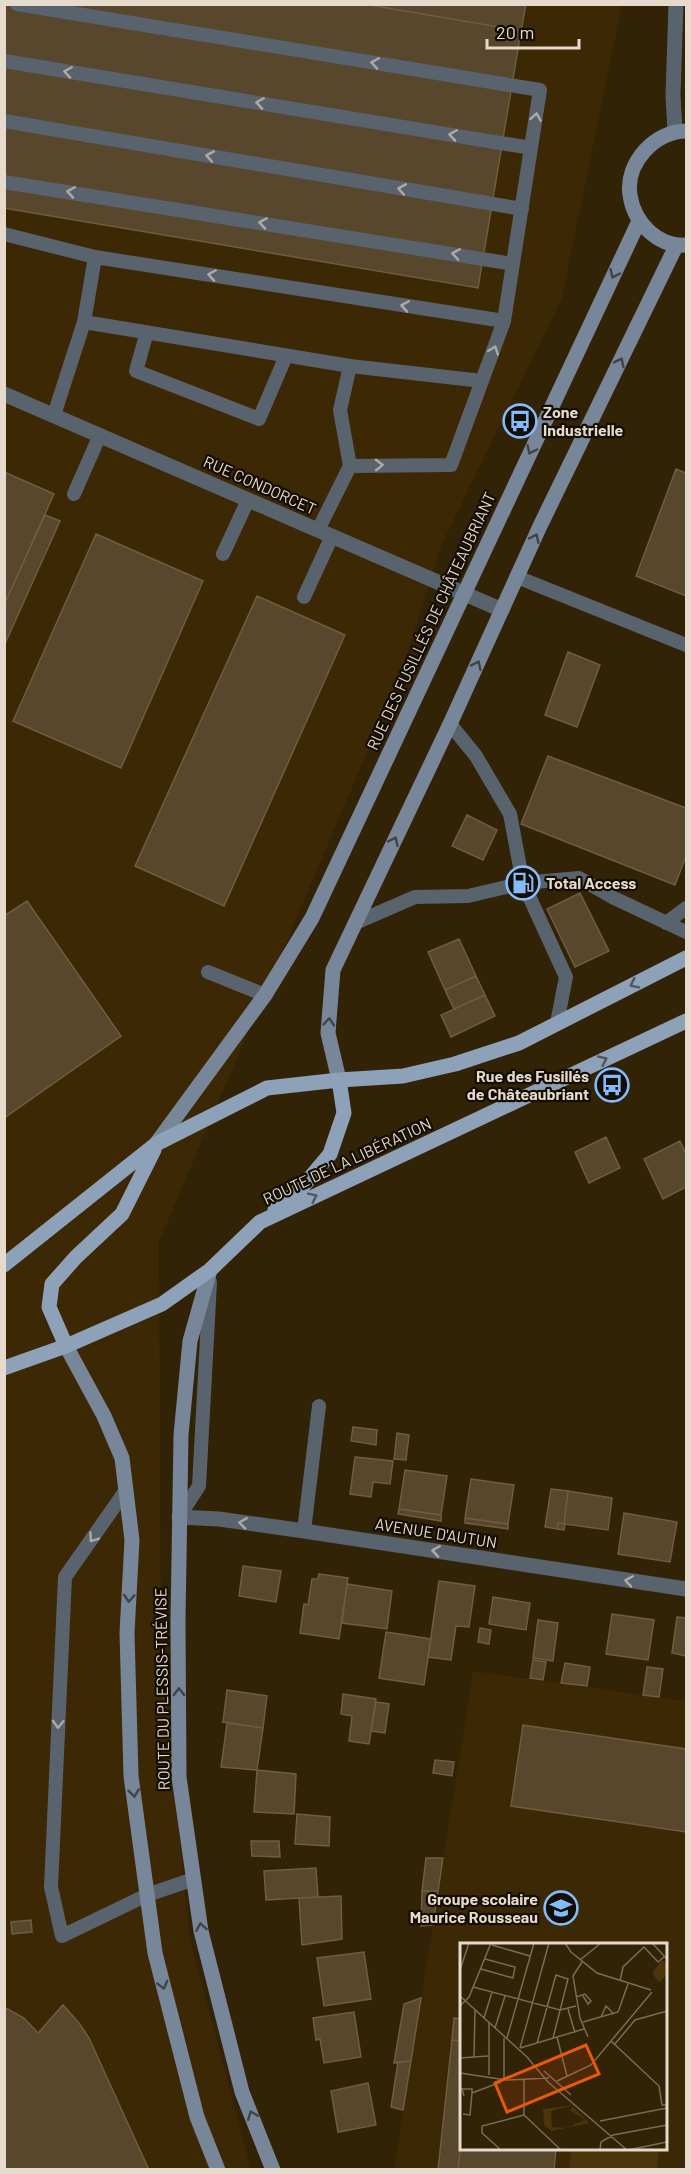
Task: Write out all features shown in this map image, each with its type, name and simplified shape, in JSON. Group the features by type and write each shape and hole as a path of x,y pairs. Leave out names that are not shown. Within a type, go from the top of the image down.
{"main road":[{"path":"260,1222 303,1185 330,1154 344,1113 328,1034 333,970 517,577 681,245 655,237 639,221 629,195 633,166 650,144 681,131"},
{"name":"RUE DES FUSILLÉS DE CHÂTEAUBRIANT","path":"156,1144 266,995 312,918 639,221"},
{"path":"4,1265 156,1144 267,1088 403,1076 455,1064 519,1043 687,958"},
{"name":"ROUTE DE LA LIBÉRATION","path":"4,1368 66,1346 162,1304 210,1270 260,1222 687,1021"},
{"path":"66,1346 49,1307 52,1284 76,1257 122,1214 156,1144"},
{"name":"ROUTE DU PLESSIS-TRÉVISE","path":"210,1270 188,1353 181,1435 179,1777 201,1931 242,2092 273,2169"},
{"name":"ROUTE DU PLESSIS-TRÉVISE","path":"66,1346 104,1416 122,1458 132,1540 126,1633 131,1776 147,1895 158,1964 197,2117 218,2169"}],"street":[{"path":"675,4 673,95 681,131"},
{"name":"RUE CONDORCET","path":"4,394 502,610"},
{"name":"AVENUE D'AUTUN","path":"179,1517 219,1519 304,1531 687,1589"}],"lane":[{"path":"17,4 540,90 504,321 451,465 350,466"},
{"path":"4,61 531,148"},
{"path":"4,121 522,209"},
{"path":"4,182 513,264"},
{"path":"4,234 95,257 504,321"},
{"path":"54,415 84,321 95,257"},
{"path":"84,321 350,366 482,381"},
{"path":"147,332 136,371 260,419 286,356"},
{"path":"304,597 350,466 340,410 350,366"},
{"path":"74,494 100,435"},
{"path":"223,554 248,500"},
{"path":"517,577 687,645"},
{"path":"450,724 476,756 510,814 523,883 566,976 557,1023"},
{"path":"355,923 415,897 468,896 523,883 579,878 687,932"},
{"path":"666,923 687,908"},
{"path":"208,972 266,995"},
{"path":"179,1517 199,1486 208,1347 210,1270"},
{"path":"304,1531 319,1406"},
{"path":"126,1490 65,1577 51,1887 62,1936 147,1895 194,1879"}],"shaded area":[{"path":"5,5 622,5 562,298 442,544 402,670 159,1242 161,1629 189,1935 251,2169 5,2170"},
{"name":"Groupe scolaire Maurice Rousseau","path":"473,1671 686,1701 686,2169 394,2170"},
{"path":"571,2150 659,2150 657,2169 569,2169"}],"building":[{"path":"4,4 364,4 521,31 478,288 4,208"},
{"path":"364,4 526,4 521,31"},
{"path":"676,469 686,473 686,596 636,576"},
{"path":"4,472 54,494 4,605"},
{"path":"45,515 60,521 4,646 4,605"},
{"path":"96,534 203,581 121,768 13,721"},
{"path":"257,596 345,635 224,906 135,866"},
{"path":"568,652 600,665 577,727 545,715"},
{"path":"548,756 686,808 686,856 675,885 521,824"},
{"path":"467,815 497,830 483,860 452,846"},
{"path":"580,893 609,951 575,967 547,909"},
{"path":"27,901 121,1036 4,1118 4,916"},
{"path":"459,939 476,976 445,990 428,952"},
{"path":"476,976 485,995 454,1009 445,990"},
{"path":"485,995 495,1016 451,1037 441,1015"},
{"path":"606,1137 620,1168 589,1183 575,1152"},
{"path":"680,1141 686,1154 686,1187 663,1199 644,1159"},
{"path":"353,1427 377,1430 376,1445 351,1441"},
{"path":"397,1433 409,1435 406,1460 394,1459"},
{"path":"355,1457 393,1461 390,1484 373,1482 371,1497 350,1494"},
{"path":"405,1470 447,1476 441,1515 399,1509"},
{"path":"471,1479 514,1485 508,1524 465,1518"},
{"path":"551,1489 568,1491 564,1524 558,1523 557,1529 545,1527"},
{"path":"568,1491 612,1498 608,1530 565,1524 564,1530 557,1529 558,1523 564,1524"},
{"path":"399,1509 441,1515 441,1521 398,1514"},
{"path":"624,1513 677,1522 670,1562 618,1554"},
{"path":"465,1518 508,1524 508,1529 465,1523"},
{"path":"243,1566 281,1571 276,1602 239,1596"},
{"path":"319,1574 348,1578 339,1639 300,1633 304,1604 308,1605 312,1579 318,1579"},
{"path":"439,1581 475,1586 469,1627 456,1626 451,1660 428,1657"},
{"path":"347,1584 392,1591 387,1629 342,1623"},
{"path":"493,1597 530,1603 526,1630 489,1624"},
{"path":"612,1614 654,1620 648,1660 606,1654"},
{"path":"677,1617 686,1618 686,1656 672,1653"},
{"path":"538,1620 558,1623 553,1661 533,1658"},
{"path":"480,1628 491,1630 489,1644 478,1642"},
{"path":"386,1632 431,1639 424,1685 379,1678"},
{"path":"533,1660 546,1662 543,1680 530,1678"},
{"path":"565,1663 590,1667 587,1686 561,1683"},
{"path":"647,1667 663,1669 659,1697 643,1695"},
{"path":"227,1690 267,1696 263,1728 223,1722"},
{"path":"343,1694 376,1699 369,1744 349,1741 352,1716 341,1714"},
{"path":"376,1702 389,1704 385,1733 371,1731"},
{"path":"227,1723 263,1728 257,1770 221,1767"},
{"path":"523,1725 686,1749 686,1832 511,1806"},
{"path":"435,1760 454,1762 452,1776 433,1773"},
{"path":"257,1770 296,1774 294,1814 254,1812"},
{"path":"297,1814 330,1817 329,1846 295,1844"},
{"path":"251,1841 279,1841 280,1857 252,1856"},
{"path":"426,1858 443,1858 438,1891 422,1891"},
{"path":"316,1868 318,1897 266,1900 264,1871"},
{"path":"422,1891 438,1891 433,1925 421,1926"},
{"path":"341,1896 342,1939 302,1945 299,1898"},
{"path":"31,1920 32,1932 12,1934 11,1922"},
{"path":"364,1952 371,1999 324,2006 317,1958"},
{"path":"421,1998 411,2061 394,2063 404,2004"},
{"path":"63,2005 89,2038 149,2170 4,2170 4,2007 24,2018 38,2033"},
{"path":"354,2012 361,2057 324,2063 320,2039 316,2040 313,2018"},
{"path":"454,2018 460,2019 460,2041 452,2040"},
{"path":"452,2040 460,2041 460,2150 458,2170 438,2170"},
{"path":"411,2061 403,2110 391,2107 398,2062"},
{"path":"368,2083 376,2125 338,2132 331,2091"},
{"path":"460,2150 556,2150 554,2170 458,2170"}],"place":[{"name":"Zone Industrielle","path":"520,421"},
{"name":"Total Access","path":"523,883"},
{"name":"Rue des Fusillés de Châteaubriant","path":"612,1085"},
{"name":"Groupe scolaire Maurice Rousseau","path":"561,1908"}]}
